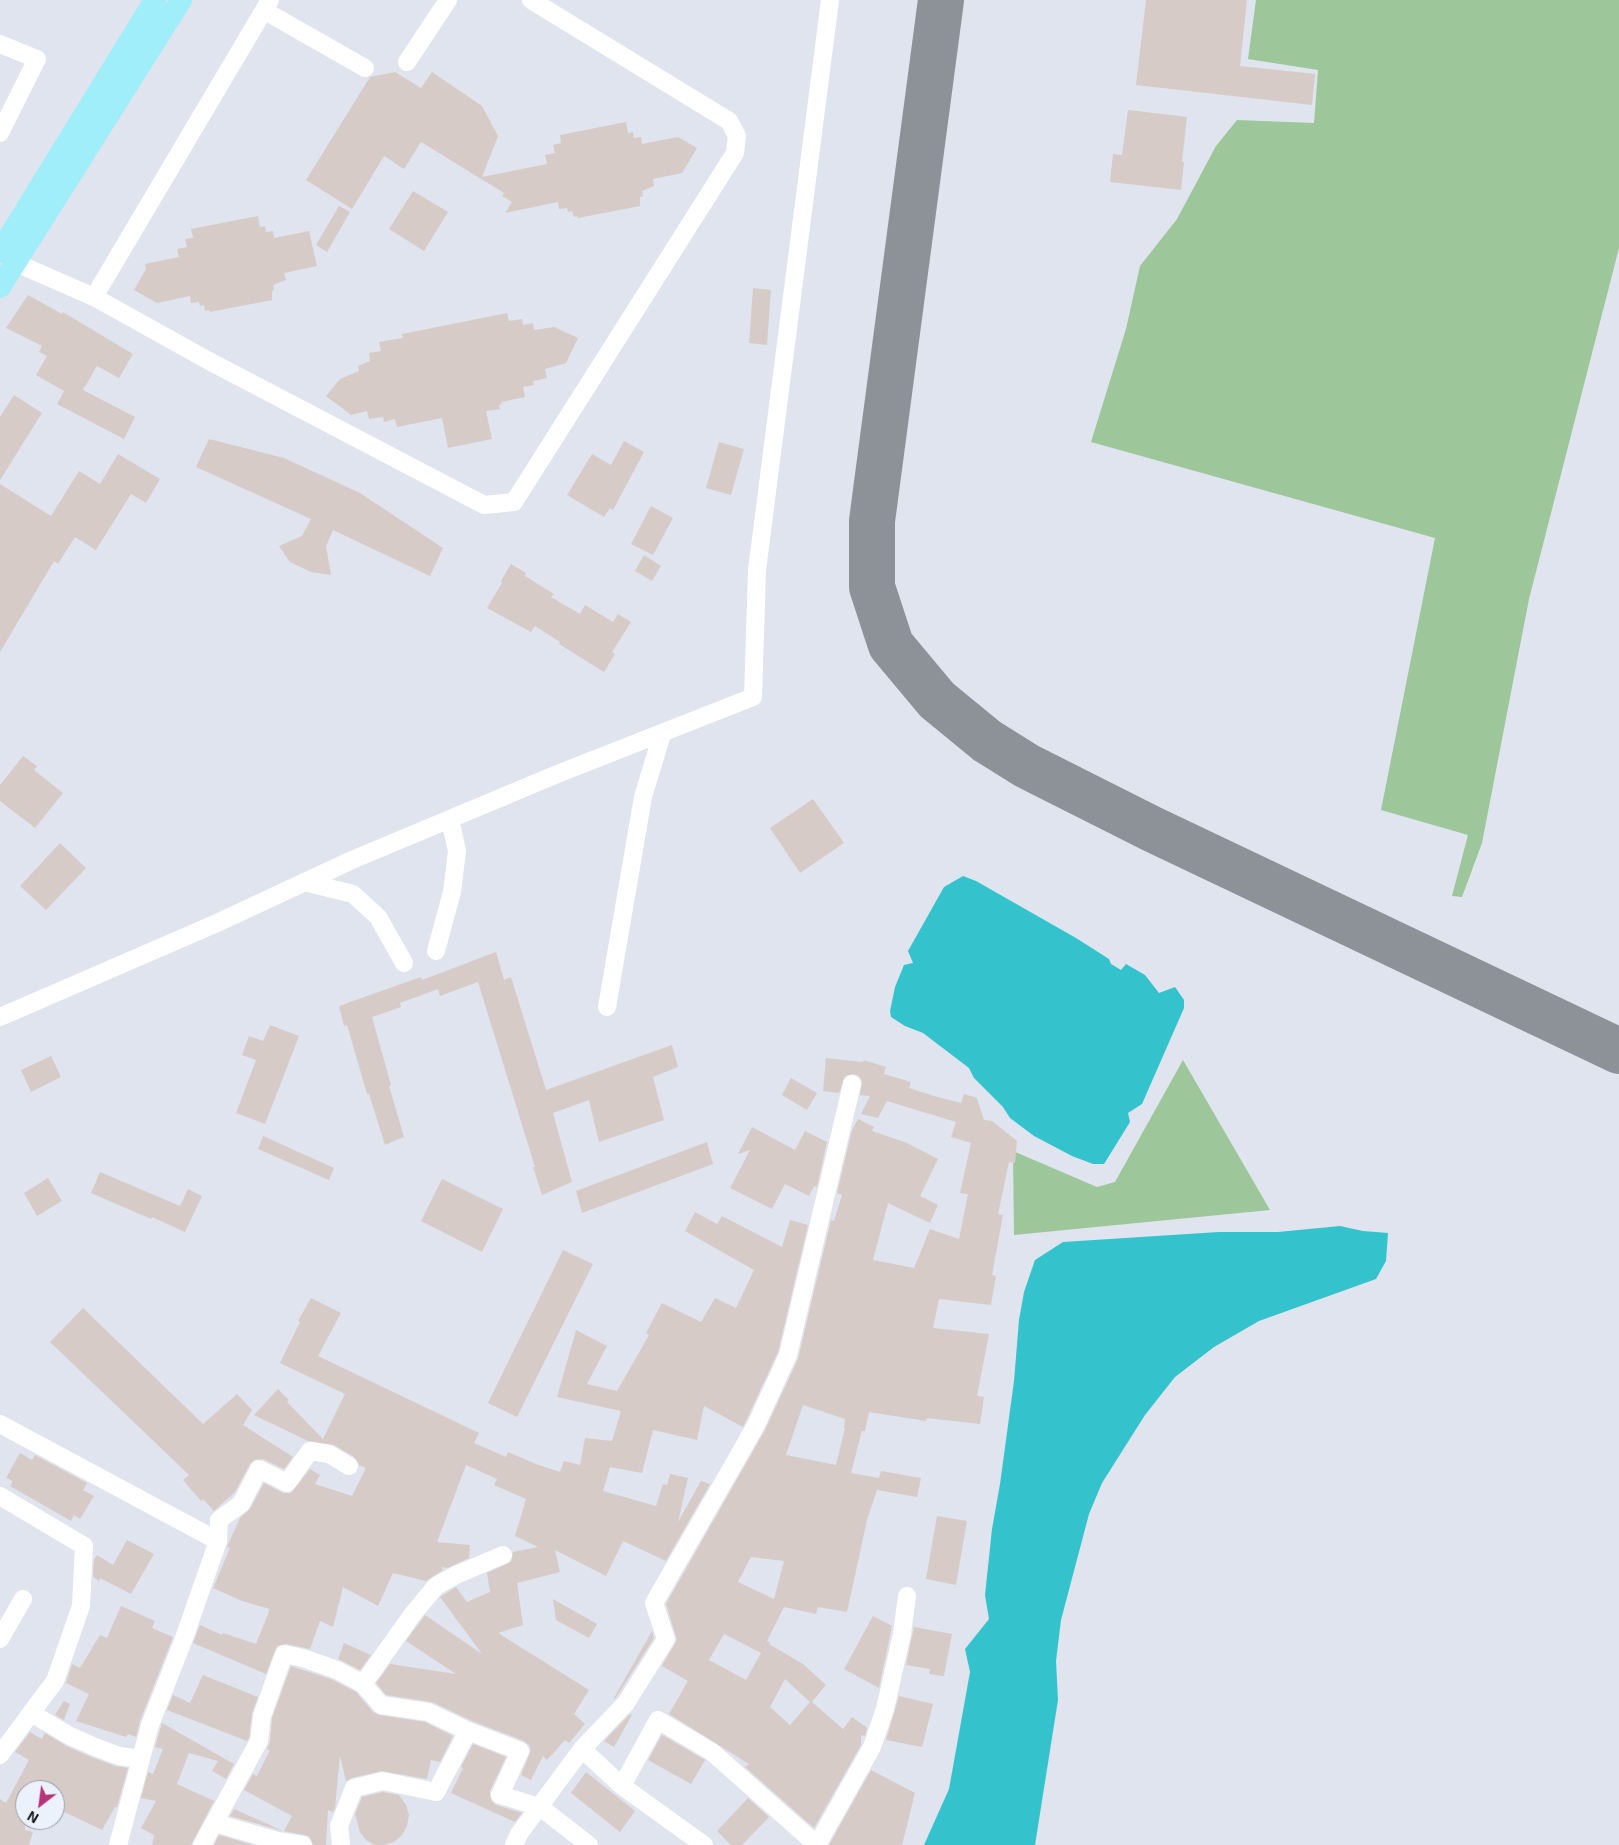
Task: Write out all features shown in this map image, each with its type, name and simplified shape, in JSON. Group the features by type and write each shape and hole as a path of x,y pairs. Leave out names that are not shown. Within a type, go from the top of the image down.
{"main road":[{"path":"0,286 8,257 155,0"},
{"path":"8,257 181,0"}],"street":[{"path":"407,62 448,0"},
{"path":"8,257 94,297 209,361 484,505 514,502 735,152 737,136 729,121 531,0"},
{"path":"0,1017 217,923 352,860 556,775 753,697 756,570 830,0"},
{"path":"94,297 267,6 365,68"},
{"path":"0,44 37,59 0,133"},
{"path":"607,1007 643,797 662,734"},
{"path":"436,951 452,892 457,851 450,819"},
{"path":"304,882 353,894 378,917 404,963"},
{"path":"514,1845 519,1834 582,1750 626,1703 666,1639 654,1603 748,1440 788,1355 841,1124 852,1084"},
{"path":"0,1424 218,1541"},
{"path":"118,1845 150,1725 183,1641 218,1541 219,1520 242,1504 259,1469 286,1484 310,1451 329,1454 349,1466"},
{"path":"0,1496 84,1546 81,1606 55,1681 0,1756"},
{"path":"363,1684 412,1615 436,1586 456,1575 503,1555"},
{"path":"622,1786 658,1720 712,1752 817,1845 872,1747 885,1709 900,1644 907,1596"},
{"path":"0,1639 23,1599"},
{"path":"202,1845 259,1741 262,1716 284,1654 303,1658 337,1670 363,1684 381,1705 428,1712 468,1731 520,1751 500,1794 540,1807 589,1845"},
{"path":"30,1713 70,1736 95,1747 120,1756 141,1759"},
{"path":"341,1845 339,1826 354,1788 383,1781 436,1792 468,1731"},
{"path":"582,1750 622,1786 704,1845"},
{"path":"215,1823 277,1841 303,1845"}],"green space":[{"path":"1256,0 1619,0 1619,248 1529,599 1482,843 1462,897 1452,896 1468,835 1381,810 1435,538 1091,442 1126,329 1140,266 1177,219 1216,146 1237,120 1314,123 1318,70 1248,59"},
{"path":"1183,1060 1270,1210 1014,1235 1013,1151 1097,1187 1115,1182"}],"water":[{"path":"963,876 976,881 1076,938 1109,959 1111,964 1121,970 1126,964 1145,975 1159,993 1175,987 1184,1000 1184,1008 1142,1104 1128,1113 1130,1122 1104,1164 1093,1164 1072,1156 1034,1136 1010,1118 1003,1107 974,1078 969,1068 923,1033 905,1026 891,1017 890,1011 895,987 904,965 913,963 908,951 944,887"},
{"path":"1340,1226 1363,1231 1388,1233 1386,1261 1376,1279 1259,1321 1214,1347 1175,1377 1145,1415 1102,1483 1089,1514 1061,1620 1056,1661 1058,1700 1035,1845 924,1845 949,1789 970,1672 965,1649 989,1619 985,1595 992,1529 1014,1381 1019,1320 1024,1292 1035,1260 1063,1242 1219,1232 1278,1232"}],"building":[{"path":"1146,0 1247,0 1240,66 1315,74 1312,105 1136,85"},
{"path":"395,72 421,88 432,72 482,106 498,136 482,177 547,164 545,155 555,153 553,145 561,143 560,135 626,122 628,133 633,132 634,138 641,137 642,144 678,137 697,148 682,173 653,179 654,186 642,191 643,196 640,197 640,206 578,218 577,216 574,217 572,211 568,212 567,208 559,209 558,202 505,213 512,202 502,196 504,193 421,142 404,169 384,156 352,209 306,180 370,77"},
{"path":"1128,110 1187,117 1181,190 1110,182 1113,154 1122,155"},
{"path":"413,191 448,212 424,251 389,229"},
{"path":"339,206 350,212 327,252 316,245"},
{"path":"258,216 260,227 265,226 266,232 273,231 274,238 309,231 317,266 284,273 286,280 273,285 272,300 210,312 209,310 205,311 204,305 200,306 199,302 191,303 190,296 157,303 134,290 146,269 145,264 179,257 177,249 187,247 185,239 193,238 191,229"},
{"path":"753,288 771,290 767,345 749,343"},
{"path":"28,295 62,314 63,312 133,354 119,378 97,366 83,390 135,417 124,439 57,404 64,391 36,375 47,356 39,352 42,346 6,328"},
{"path":"507,313 509,321 522,319 523,325 533,323 534,330 554,327 578,338 566,363 545,369 547,378 533,381 534,385 523,387 525,397 501,402 502,404 499,405 500,409 486,411 492,439 448,448 442,418 397,427 395,419 384,422 383,417 369,419 367,411 351,415 326,396 340,379 359,371 358,366 370,361 369,353 381,351 379,342 403,338 402,334"},
{"path":"14,395 42,413 0,480 0,417"},
{"path":"209,439 284,458 360,493 443,548 430,576 333,530 326,546 331,575 311,572 290,562 279,546 302,536 311,519 196,467"},
{"path":"624,441 644,452 613,510 610,508 604,517 567,495 592,454 611,465"},
{"path":"719,442 744,449 731,495 706,488"},
{"path":"118,454 160,479 146,503 131,494 96,550 75,537 58,564 54,561 0,652 0,484 51,516 79,471 100,484"},
{"path":"651,506 673,518 653,555 631,544"},
{"path":"644,555 661,566 652,581 635,571"},
{"path":"511,564 526,573 525,576 554,594 551,597 580,614 585,605 613,622 618,614 631,622 612,652 615,654 604,672 559,644 560,642 535,626 531,632 487,608"},
{"path":"23,756 37,766 34,770 63,793 35,828 0,801 0,785"},
{"path":"813,799 844,843 800,873 770,828"},
{"path":"60,843 86,868 46,910 20,886"},
{"path":"496,952 504,980 511,977 546,1090 672,1045 678,1067 653,1077 664,1120 599,1142 589,1100 553,1113 572,1182 542,1195 478,982 440,996 438,989 400,1003 401,1007 372,1017 404,1137 385,1145 369,1094 367,1094 347,1025 344,1026 339,1006 421,977 422,980"},
{"path":"270,1025 299,1036 265,1124 236,1113 256,1060 242,1055 249,1036 263,1041"},
{"path":"51,1056 61,1077 31,1092 21,1070"},
{"path":"826,1058 863,1062 864,1060 886,1067 884,1074 911,1082 909,1088 961,1103 964,1094 977,1098 984,1120 992,1121 1017,1141 1015,1163 1009,1162 998,1214 1003,1215 992,1275 996,1276 991,1305 939,1299 933,1328 989,1334 977,1396 984,1397 980,1424 927,1418 926,1421 869,1412 865,1431 862,1431 851,1473 879,1478 881,1471 921,1478 917,1497 877,1490 867,1520 847,1612 818,1607 816,1614 784,1607 767,1641 803,1664 826,1685 812,1702 843,1729 852,1717 867,1728 865,1736 861,1735 861,1745 814,1828 745,1767 749,1764 669,1714 688,1681 662,1666 677,1640 666,1604 765,1430 798,1359 831,1220 834,1221 842,1195 837,1193 852,1130 858,1119 874,1127 872,1131 907,1143 938,1159 920,1196 938,1205 930,1223 888,1203 873,1260 914,1268 930,1229 959,1239 968,1194 960,1193 971,1143 951,1137 956,1122 887,1101 878,1118 861,1114 870,1096 860,1095 862,1081 859,1076 854,1074 845,1076 839,1093 823,1091","holes":["803,1405 845,1419 845,1428 836,1465 786,1455","751,1557 784,1561 774,1599 738,1582","724,1634 761,1653 746,1680 709,1660","785,1679 810,1702 790,1725 770,1707"]},
{"path":"791,1078 817,1093 807,1110 782,1095"},
{"path":"752,1127 795,1150 805,1131 827,1142 817,1187 814,1186 809,1196 785,1184 772,1209 730,1188 750,1150 738,1154"},
{"path":"263,1136 334,1168 329,1180 258,1149"},
{"path":"707,1142 713,1164 582,1213 576,1191"},
{"path":"100,1172 180,1206 188,1189 202,1196 185,1232 91,1193"},
{"path":"48,1178 62,1201 37,1216 24,1193"},
{"path":"442,1179 503,1209 482,1252 421,1221"},
{"path":"695,1212 717,1224 722,1216 782,1247 790,1220 808,1225 778,1352 743,1427 704,1406 697,1440 653,1430 642,1473 610,1467 603,1491 656,1506 663,1484 667,1485 670,1474 688,1478 678,1522 701,1481 710,1484 666,1561 623,1541 606,1576 555,1550 560,1572 517,1583 523,1625 498,1633 589,1690 574,1714 585,1724 569,1743 565,1740 547,1760 543,1756 531,1780 521,1775 531,1750 524,1741 472,1721 432,1702 386,1695 376,1683 390,1664 456,1674 406,1641 425,1615 482,1654 440,1597 456,1587 467,1602 490,1592 487,1573 511,1562 513,1552 538,1547 515,1536 526,1499 494,1485 497,1479 466,1465 437,1542 470,1545 469,1558 447,1568 441,1567 443,1570 426,1581 393,1573 378,1606 343,1587 333,1627 320,1621 310,1649 286,1644 277,1646 266,1674 193,1643 200,1625 222,1635 223,1633 256,1644 270,1609 242,1601 213,1588 230,1548 227,1547 240,1518 250,1509 264,1483 283,1493 291,1493 310,1469 320,1475 315,1484 352,1496 366,1468 359,1465 354,1457 334,1445 308,1441 254,1415 278,1389 289,1400 287,1402 323,1439 345,1394 280,1363 300,1322 298,1321 311,1298 341,1313 318,1356 479,1433 474,1443 506,1457 508,1452 560,1472 564,1461 580,1465 585,1438 612,1441 621,1411 557,1397 576,1330 607,1346 587,1384 617,1391 649,1335 646,1333 662,1303 701,1322 715,1298 736,1308 754,1270 685,1231"},
{"path":"563,1250 593,1264 517,1417 488,1403"},
{"path":"83,1308 203,1424 237,1394 252,1410 243,1425 293,1457 284,1469 263,1459 254,1460 235,1492 214,1511 203,1499 201,1501 183,1480 189,1475 50,1342"},
{"path":"20,1453 32,1460 35,1455 87,1483 83,1490 94,1496 80,1519 74,1515 71,1521 10,1486 13,1481 6,1478"},
{"path":"937,1516 967,1521 956,1585 926,1579"},
{"path":"127,1540 154,1554 131,1594 100,1578 99,1581 93,1577 94,1560 97,1555 113,1565"},
{"path":"553,1599 597,1624 589,1638 556,1620"},
{"path":"121,1606 155,1621 152,1628 173,1637 140,1721 136,1737 128,1734 126,1737 76,1721 89,1694 66,1683 72,1664 80,1668 100,1635 107,1638"},
{"path":"873,1616 892,1626 879,1688 844,1669"},
{"path":"914,1627 952,1634 944,1676 929,1674 930,1669 906,1665"},
{"path":"652,1631 654,1638 615,1699 614,1698"},
{"path":"344,1643 371,1655 360,1670 338,1659"},
{"path":"291,1666 333,1680 356,1692 373,1712 379,1715 425,1722 453,1736 440,1762 431,1760 427,1779 381,1771 346,1781 340,1756 335,1808 333,1812 328,1810 326,1845 313,1845 309,1836 284,1831 292,1816 244,1790 253,1774 257,1776 270,1750 267,1749 270,1742 272,1718"},
{"path":"203,1675 258,1697 252,1713 247,1741 167,1710 173,1695 190,1703"},
{"path":"899,1696 933,1704 922,1747 886,1740"},
{"path":"64,1701 70,1704 64,1720 55,1715"},
{"path":"630,1714 632,1715 614,1747 604,1741"},
{"path":"162,1723 234,1764 226,1779 212,1771 218,1761 189,1753 177,1784 214,1801 191,1845 152,1845 154,1835 141,1828 156,1801 141,1798 148,1772 153,1774 163,1749 155,1747"},
{"path":"30,1732 42,1739 45,1733 66,1746 91,1757 115,1766 128,1768 117,1807 115,1807 102,1830 65,1812 65,1780 18,1780 29,1760 15,1752"},
{"path":"662,1735 705,1760 691,1784 648,1760"},
{"path":"473,1744 506,1757 490,1791 490,1797 496,1805 522,1813 515,1822 451,1793 463,1768 461,1767"},
{"path":"871,1770 915,1793 902,1845 829,1845"},
{"path":"586,1772 635,1811 620,1832 571,1793"},
{"path":"15,1786 15,1830 33,1832 29,1845 0,1845 0,1799 6,1803"},
{"path":"383,1792 399,1795 406,1805 409,1815 407,1826 402,1835 394,1842 385,1845 375,1845 366,1840 360,1832 355,1814 362,1797"},
{"path":"748,1798 769,1817 742,1845 731,1845 717,1831"},
{"path":"234,1809 283,1831 230,1816"},
{"path":"219,1835 253,1845 214,1845"}],"taxiway":[{"path":"941,0 872,521 872,587 891,645 937,700 987,741 1027,766 1152,829 1619,1051"}]}
